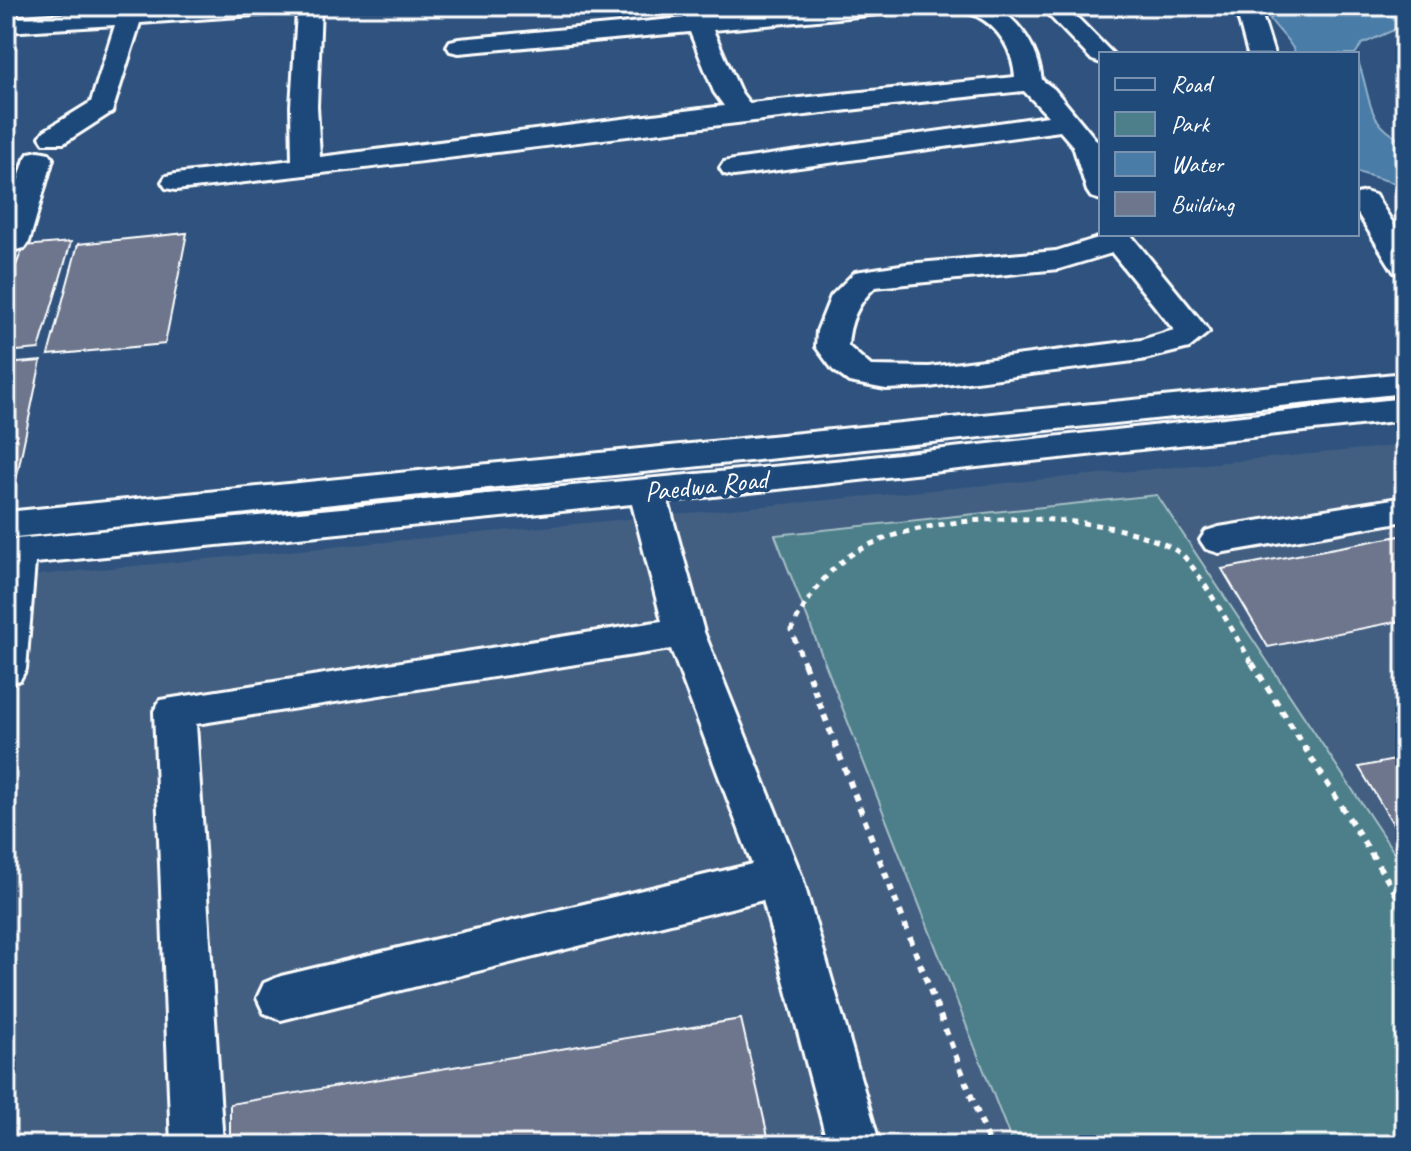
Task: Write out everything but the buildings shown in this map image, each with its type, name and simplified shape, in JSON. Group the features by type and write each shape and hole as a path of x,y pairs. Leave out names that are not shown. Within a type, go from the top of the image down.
{"street":[{"path":"6,25 290,6"},
{"path":"306,167 304,106 309,6"},
{"path":"459,46 694,15 889,6"},
{"path":"972,6 999,18 1020,42 1029,69 1029,83"},
{"path":"1052,6 1099,53"},
{"path":"1247,6 1260,52"},
{"path":"694,15 727,92 742,112"},
{"path":"6,243 14,242 46,148 103,106 130,17"},
{"path":"176,182 441,152 742,112 1029,83 1045,95 1086,145 1099,185"},
{"path":"734,168 1065,122"},
{"path":"1361,199 1405,208"},
{"path":"1361,199 1405,266"},
{"path":"1116,238 1193,332 1178,341 1141,350 929,377 886,379 861,375 845,363 832,347 833,331 847,296 866,279 1059,260 1116,238"},
{"path":"6,669 10,543 839,457 1405,383"},
{"name":"Paedwa Road","path":"10,543 647,491 839,457 1405,409"},
{"path":"647,491 684,632 779,877 854,1145"},
{"path":"1219,540 1405,509"},
{"path":"197,1145 175,711 684,632"},
{"path":"281,998 779,877"}],"path":[{"path":"990,1145 791,630 796,616 816,586 848,557 868,545 923,525 967,519 1030,517 1121,531 1155,540 1184,555 1405,908"}],"shaded area":[{"path":"1405,445 1405,1145 6,1145 6,578"}],"green space":[{"path":"1157,495 1405,869 1405,1145 1013,1145 775,535"}],"water":[{"path":"1287,6 1405,6 1405,25 1362,44 1356,52 1295,52 1270,19"},
{"path":"1359,65 1375,117 1391,134 1405,142 1405,186 1359,173"}]}
